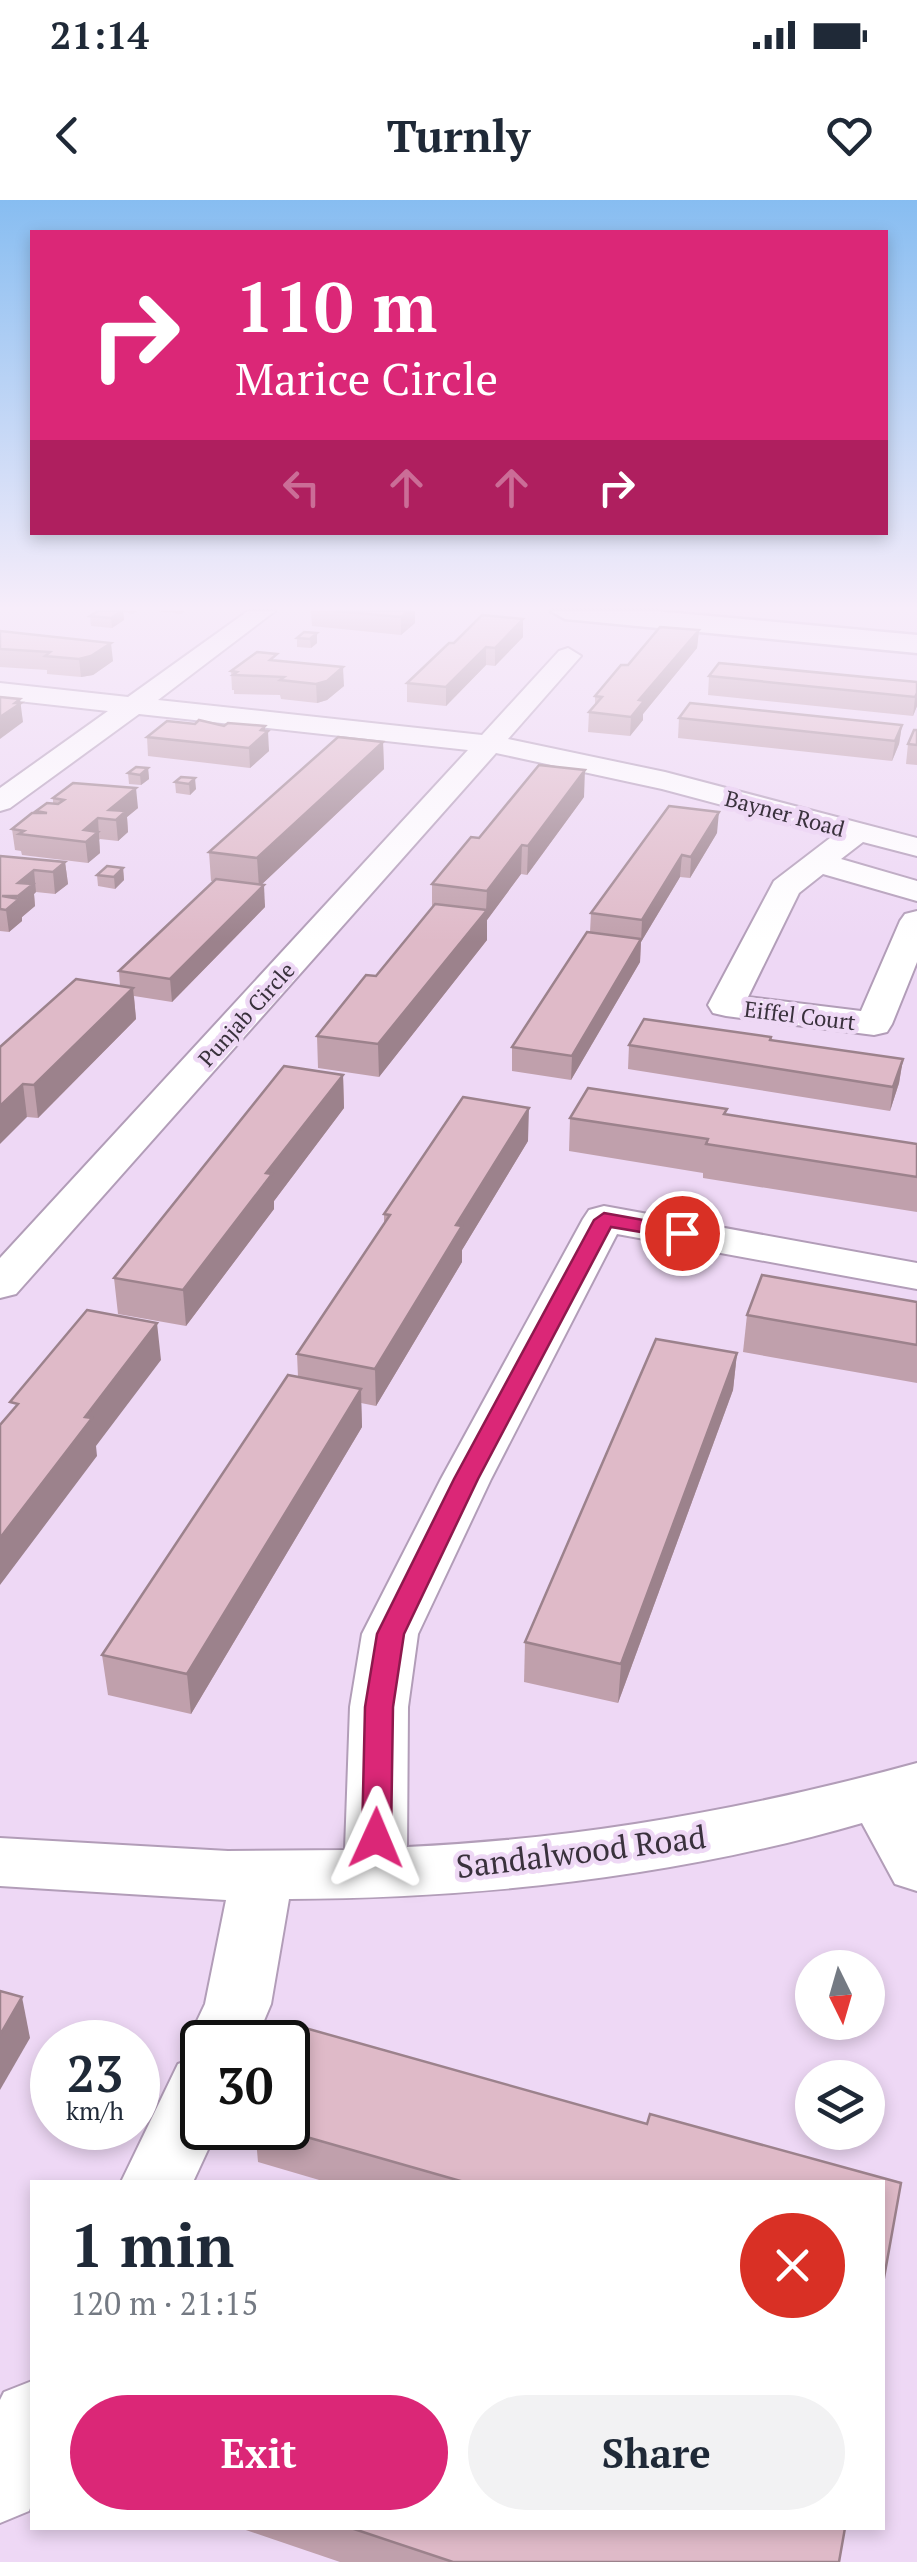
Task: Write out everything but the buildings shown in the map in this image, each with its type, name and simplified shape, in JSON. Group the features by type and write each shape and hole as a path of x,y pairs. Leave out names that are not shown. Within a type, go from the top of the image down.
{"street":[{"path":"0,802 112,721"},
{"name":"Bayner Road","path":"277,721 492,744 665,781 917,847"},
{"name":"Punjab Circle","path":"0,1285 512,721"},
{"name":"Eiffel Court","path":"857,832 785,888 726,1005 874,1024 917,922"},
{"path":"816,862 917,891"},
{"path":"376,1871 379,1707 390,1634 466,1479 604,1220 917,1276"},
{"path":"897,1792 917,1867"},
{"name":"Sandalwood Road","path":"0,1862 112,1873 262,1877 460,1867 656,1848 783,1822 897,1792"},
{"path":"231,2020 238,2004 262,1877"},
{"path":"157,2180 180,2131"},
{"path":"0,2482 30,2424"}],"route":[{"path":"376,1838 379,1707 390,1634 466,1479 604,1220 682,1233"}]}
